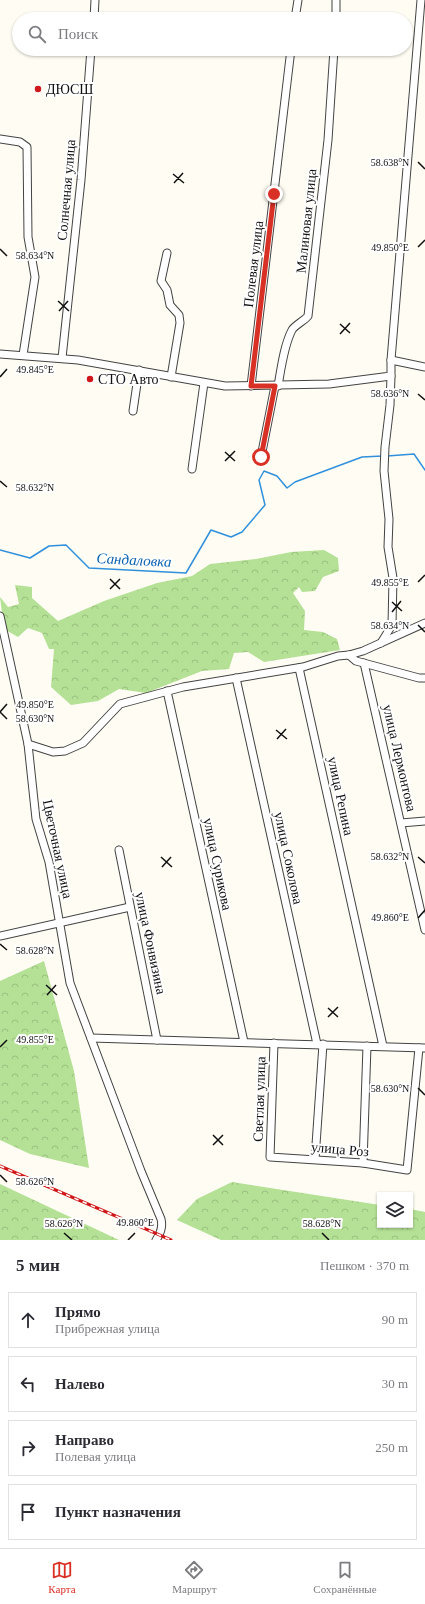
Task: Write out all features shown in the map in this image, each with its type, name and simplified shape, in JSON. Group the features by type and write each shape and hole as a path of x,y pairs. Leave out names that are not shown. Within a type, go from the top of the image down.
{"street":[{"path":"94,12 95,0"},
{"path":"296,12 298,0"},
{"path":"336,0 336,12"},
{"path":"381,643 392,625 393,578 388,546 389,519 384,471 385,447 390,405 391,360 421,0"},
{"name":"Солнечная улица","path":"62,358 81,180 90,56"},
{"name":"Полевая улица","path":"251,386 290,56"},
{"name":"Малиновая улица","path":"261,457 276,386 292,329 308,316 328,140 334,56"},
{"path":"0,139 20,142 27,148 28,236 35,277 23,355"},
{"path":"167,253 161,280 167,290 170,305 179,314 180,323 171,377"},
{"path":"0,354 62,358 139,370 225,386 329,384 391,376"},
{"path":"391,360 425,367"},
{"path":"133,411 139,370"},
{"path":"192,470 204,383"},
{"name":"Цветочная улица","path":"0,616 28,744 36,819 49,862 70,983 141,1171 161,1219 161,1232 156,1240"},
{"path":"28,744 53,752 65,751 83,744 120,704 183,687 299,668 338,656 349,655 363,651 425,623"},
{"path":"349,655 356,661 419,678 425,678"},
{"name":"улица Лермонтова","path":"364,663 425,930"},
{"name":"улица Репина","path":"299,668 383,1046"},
{"name":"улица Соколова","path":"236,678 320,1044 315,1159"},
{"name":"улица Сурикова","path":"167,691 244,1042"},
{"path":"401,823 425,821"},
{"name":"улица Фонвизина","path":"118,850 158,1040"},
{"path":"0,936 130,907"},
{"path":"91,1038 422,1048"},
{"name":"Светлая улица","path":"270,1157 274,1043"},
{"path":"363,1163 368,1046"},
{"name":"улица Роз","path":"270,1157 363,1163 407,1170 422,1048"}],"green space":[{"path":"324,550 338,558 339,571 323,577 315,591 302,592 299,587 293,593 305,611 304,630 323,632 337,639 340,650 264,662 248,652 234,653 229,669 202,671 146,693 119,689 98,701 71,705 51,687 54,649 49,649 42,633 28,628 18,637 4,629 0,597 8,607 19,604 15,585 32,587 32,598 58,621 104,601 157,583 192,576 210,564 256,559 291,552"},
{"path":"44,961 74,1071 89,1168 30,1154 0,1140 0,981"},
{"path":"232,1182 377,1205 377,1228 413,1228 413,1210 425,1212 425,1240 221,1240 177,1220 197,1199"},
{"path":"0,1184 119,1240 0,1240"}],"waterway":[{"name":"Сандаловка","path":"387,456 414,454 425,470"},
{"name":"Сандаловка","path":"0,550 30,558 49,546 66,545 89,568 186,573 211,530 231,537 242,532 265,505 259,480 264,471 277,476 287,488 295,482 362,457 383,456"}],"railway":[{"path":"0,1166 171,1240"}],"place":[{"name":"ДЮСШ","path":"38,89"},
{"name":"СТО Авто","path":"90,379"}],"route":[{"path":"261,457 275,386 251,386 274,194"}]}
